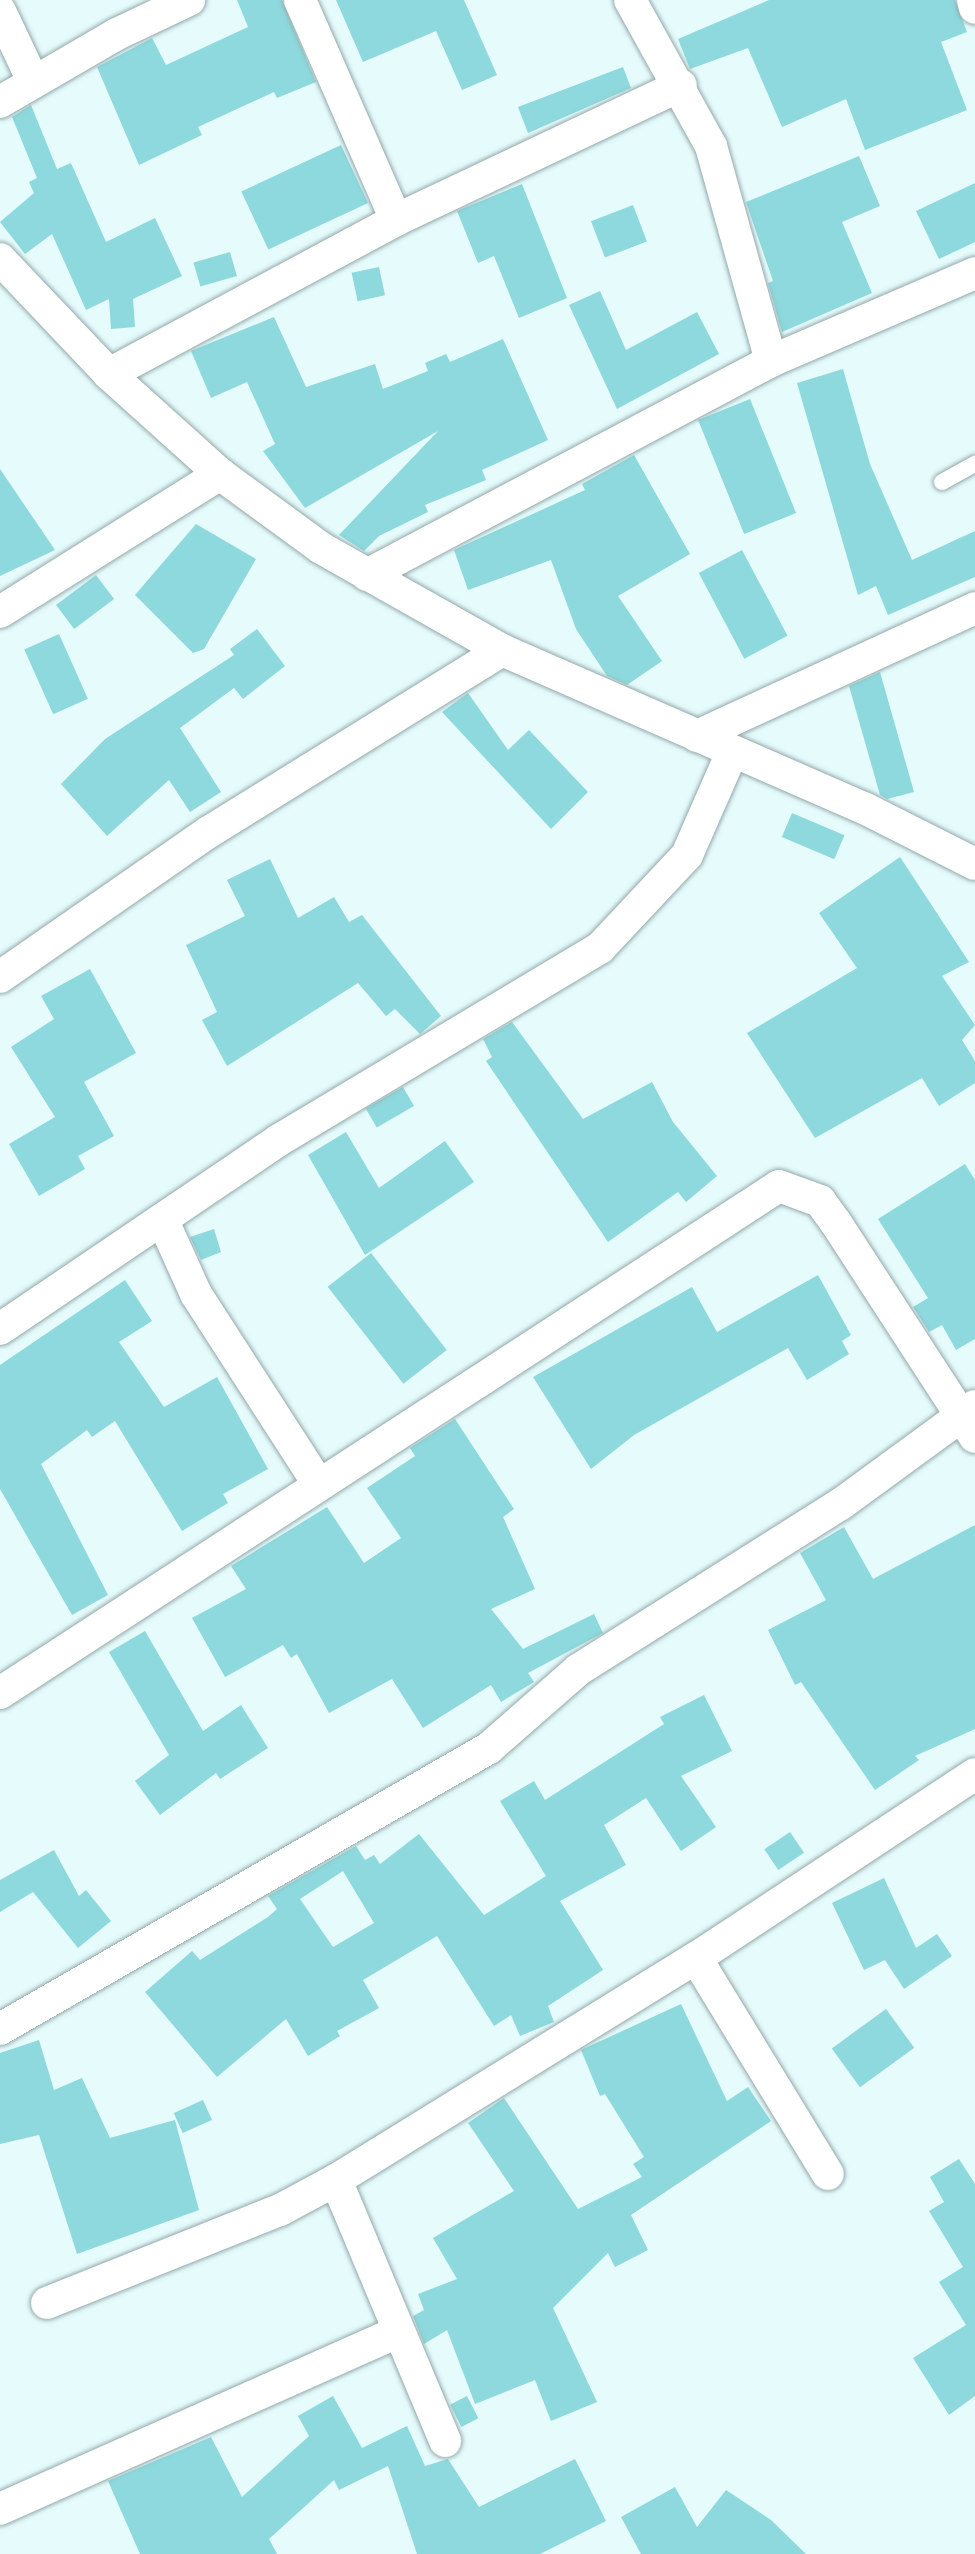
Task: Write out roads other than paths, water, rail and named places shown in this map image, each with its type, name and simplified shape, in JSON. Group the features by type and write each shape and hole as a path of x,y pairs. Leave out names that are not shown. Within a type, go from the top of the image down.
{"street":[{"path":"0,102 33,81 189,0"},
{"path":"300,0 396,219"},
{"path":"630,0 681,85 711,146 771,361"},
{"path":"973,0 975,8"},
{"path":"0,11 33,81"},
{"path":"109,374 396,219 681,85"},
{"path":"4,269 109,374 220,474 367,575 502,650 697,736 731,755 864,808 975,864"},
{"path":"367,575 771,361 975,273"},
{"path":"0,612 220,474"},
{"path":"697,736 975,608"},
{"path":"0,977 209,832 502,650"},
{"path":"0,1329 279,1140 600,948 687,855 731,755"},
{"path":"0,1693 318,1483 779,1186 820,1202 970,1419 578,1670 489,1748 0,2029"},
{"path":"163,1221 196,1294 318,1483"},
{"path":"47,2302 280,2210 337,2180 696,1958 975,1774"},
{"path":"696,1958 828,2174"},
{"path":"337,2180 397,2332 445,2441"},
{"path":"0,2508 397,2332"}],"lane":[{"path":"942,482 975,464"}]}
